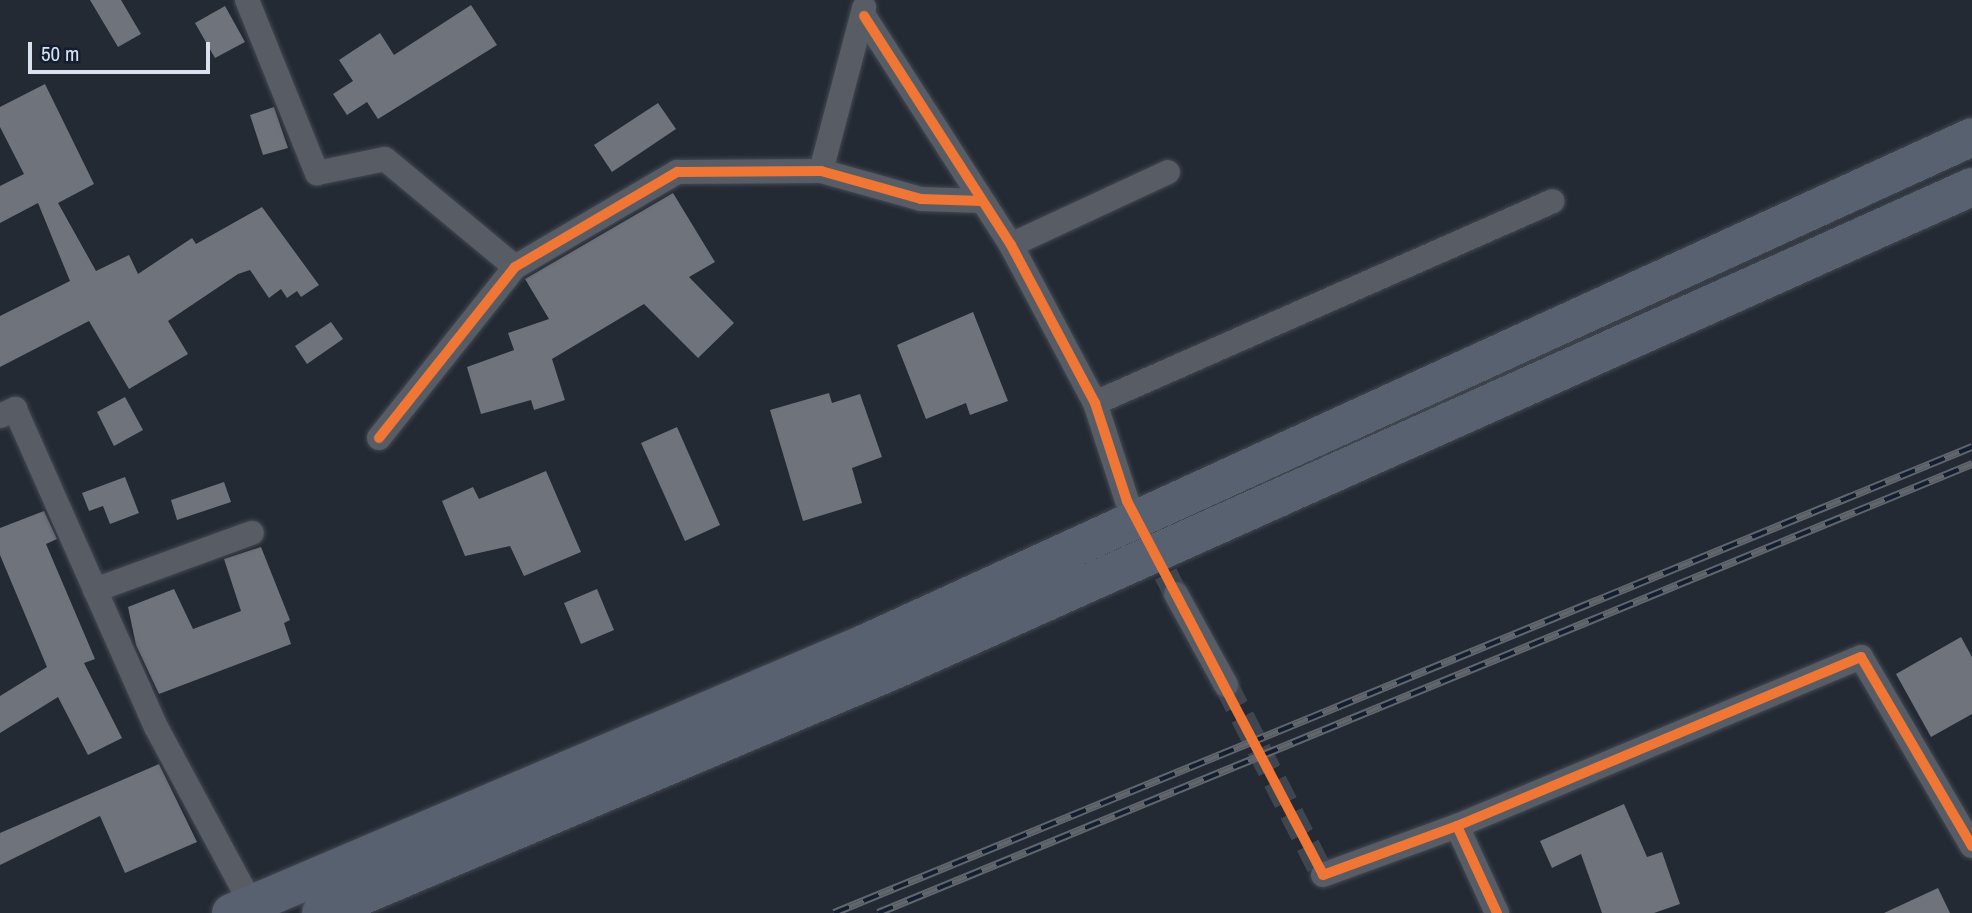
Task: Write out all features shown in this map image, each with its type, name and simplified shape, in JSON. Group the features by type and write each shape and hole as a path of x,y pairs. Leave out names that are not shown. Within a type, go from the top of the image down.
{"main road":[{"path":"241,909 866,643 1972,137"},
{"path":"321,913 899,668 1972,187"}],"street":[{"path":"247,0 317,173 385,159 515,267"},
{"path":"821,171 864,8"},
{"path":"864,8 1011,245 1095,403 1127,501"},
{"path":"379,439 515,267 677,172 821,171 921,199 982,201"},
{"path":"1011,245 1168,172"},
{"path":"1095,403 1552,201"},
{"path":"0,416 15,410 156,727 241,909"},
{"path":"95,590 252,533"},
{"path":"1177,594 1226,685"},
{"path":"1323,875 1457,826 1861,657 1972,846"},
{"path":"1457,826 1497,913"}],"building":[{"path":"90,0 121,0 141,34 118,47"},
{"path":"471,5 497,45 378,119 367,102 347,115 333,94 353,81 339,60 380,33 394,55"},
{"path":"225,6 245,42 215,58 195,23"},
{"path":"45,84 94,184 58,203 96,271 129,255 138,274 192,238 196,244 262,207 319,285 301,297 297,291 287,298 281,289 269,298 250,270 238,274 168,321 188,354 129,389 89,321 0,367 0,316 70,281 38,203 0,223 0,186 24,174 0,127 0,107"},
{"path":"658,103 676,129 612,172 594,145"},
{"path":"274,107 288,148 263,155 250,115"},
{"path":"673,193 715,262 689,277 734,323 698,358 644,304 552,359 565,400 534,410 531,400 481,414 467,367 514,350 508,333 549,319 525,279"},
{"path":"973,312 1008,401 970,415 966,403 926,419 897,345"},
{"path":"331,322 343,339 307,364 295,346"},
{"path":"829,393 832,403 860,394 882,457 852,468 862,503 803,521 770,410"},
{"path":"125,397 143,430 114,446 97,412"},
{"path":"677,427 720,525 685,541 641,443"},
{"path":"546,471 581,552 524,576 510,546 465,556 442,501 473,487 479,499"},
{"path":"125,477 139,513 110,524 103,506 89,511 82,493"},
{"path":"224,482 231,502 177,520 171,500"},
{"path":"44,511 57,539 46,544 95,659 84,663 122,738 88,755 58,697 0,733 0,696 47,667 0,555 0,528"},
{"path":"261,547 290,620 284,623 291,644 159,694 136,645 128,607 174,589 193,629 241,611 224,559"},
{"path":"597,589 614,630 581,644 564,603"},
{"path":"1961,637 1972,657 1972,714 1931,737 1896,674"},
{"path":"159,764 197,842 125,873 100,816 0,865 0,833"},
{"path":"1624,804 1647,857 1662,852 1680,904 1654,913 1602,913 1581,854 1552,868 1540,841"},
{"path":"1938,888 1950,913 1884,913"}],"tunnel":[{"path":"1149,542 1176,594"},
{"path":"1226,685 1323,875"}],"railway":[{"path":"834,913 1972,447"},
{"path":"878,913 1972,464"}],"cycle path":[{"path":"864,16 1011,245 1095,403 1127,501 1323,875 1457,826 1497,913"},
{"path":"379,438 515,267 677,172 821,171 921,199 982,201"},
{"path":"1457,826 1861,657 1972,846"}]}
